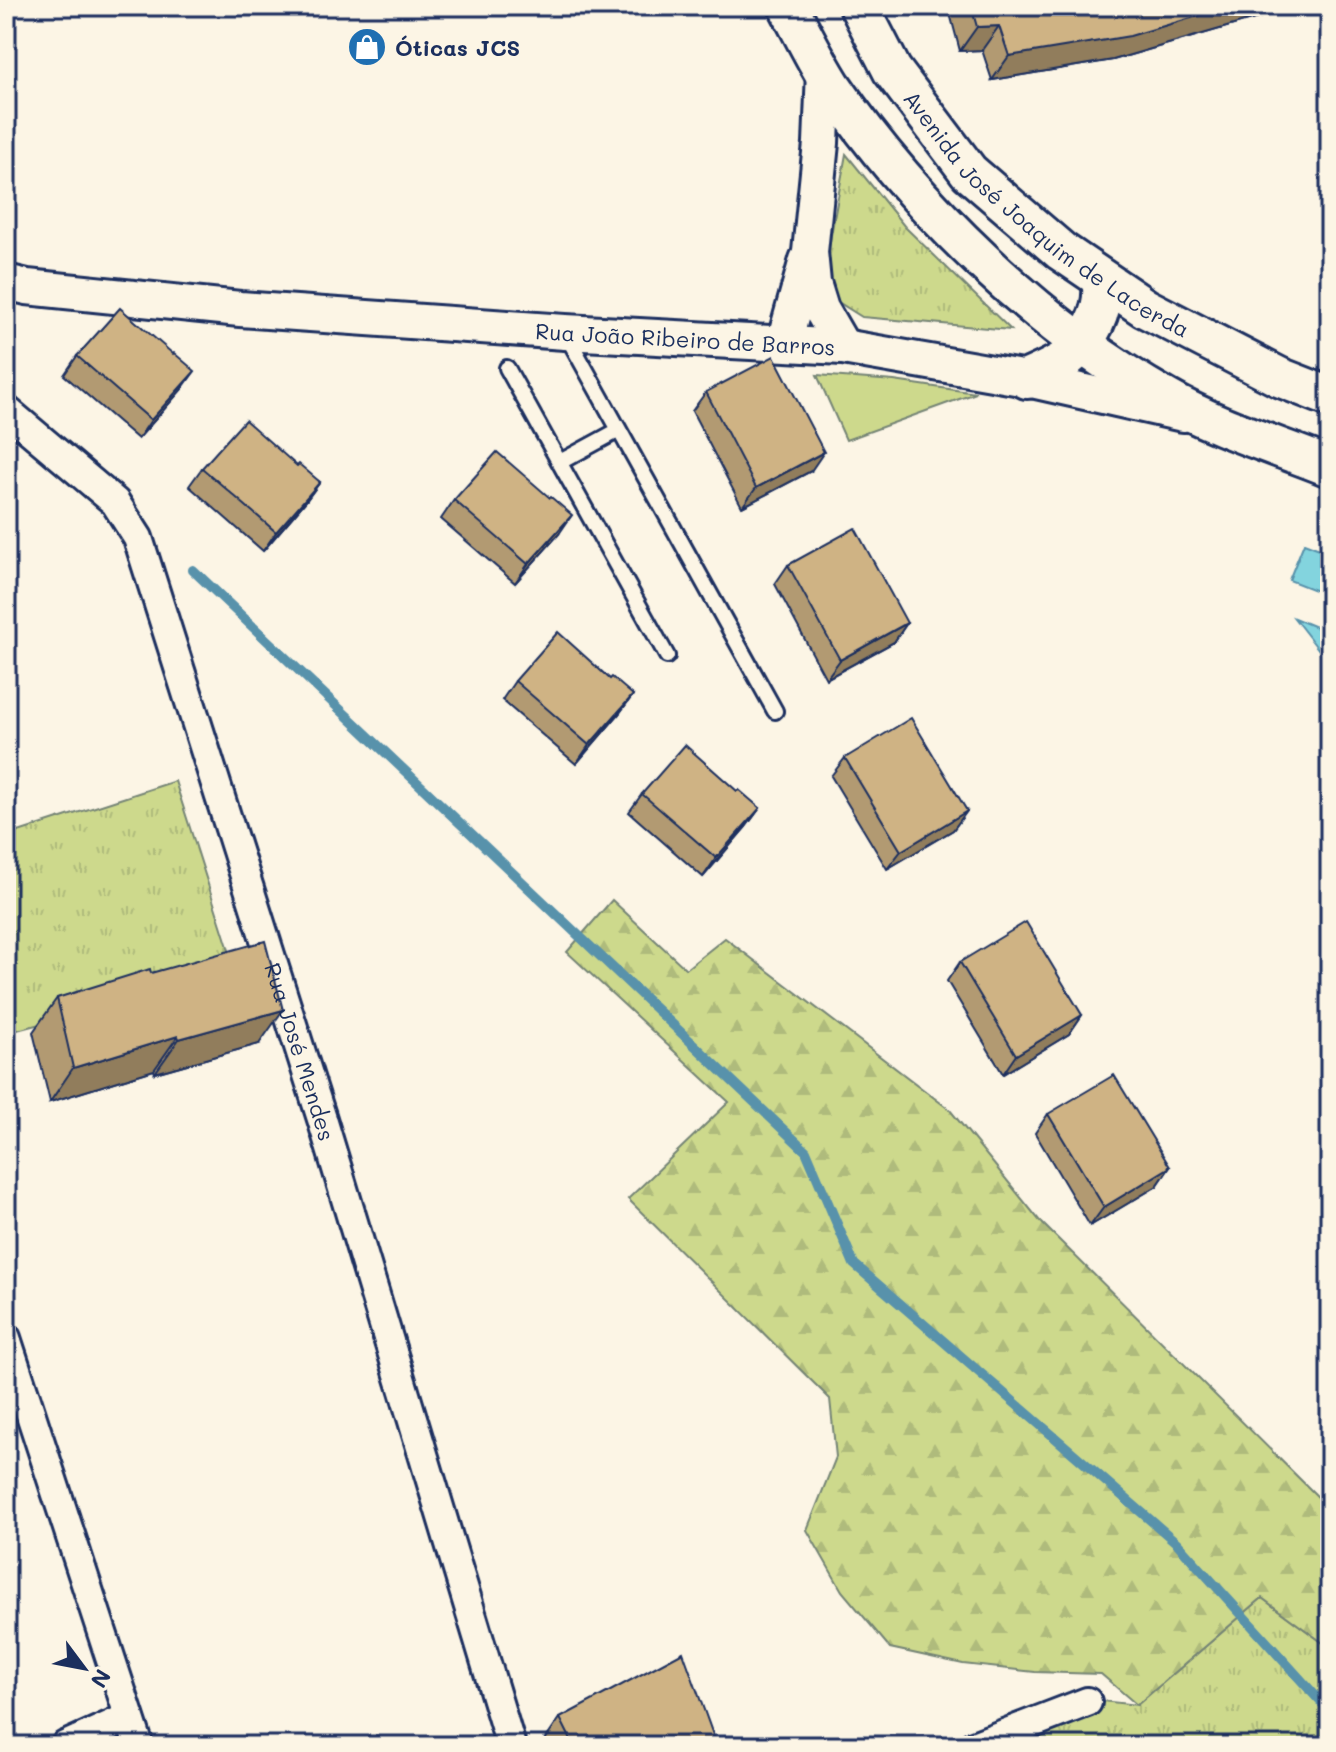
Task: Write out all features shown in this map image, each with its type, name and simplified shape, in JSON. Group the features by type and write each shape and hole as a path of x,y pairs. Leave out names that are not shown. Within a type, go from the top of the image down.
{"main road":[{"path":"788,6 824,71 862,125 913,189 957,235 1081,344 1169,400 1218,422"},
{"name":"Avenida José Joaquim de Lacerda","path":"859,6 892,70 969,172 1061,251 1145,308 1279,377 1330,397"},
{"path":"1027,379 1066,359 1081,344 1094,324 1103,298 1101,280"},
{"name":"Rua João Ribeiro de Barros","path":"1218,422 1330,467"}],"street":[{"path":"784,343 810,252 821,143 824,71"},
{"path":"810,252 813,283 821,309 843,347"},
{"name":"Rua João Ribeiro de Barros","path":"13,287 240,309 565,332 843,347 1027,379 1218,422"},
{"name":"Rua José Mendes","path":"6,410 115,502 138,538 322,1119 511,1746"},
{"path":"6,1338 12,1379 139,1746"},
{"path":"973,1746 1087,1702"},
{"path":"65,1746 129,1717"}],"lane":[{"path":"565,332 775,711"},
{"path":"507,368 667,656"},
{"path":"560,462 619,430"}],"green space":[{"path":"846,154 905,227 1011,330 862,317 835,300 826,262"},
{"path":"817,375 894,381 976,393 846,440"},
{"path":"175,781 236,972 6,1033 6,836"},
{"path":"612,900 686,969 725,938 950,1110 1039,1220 1330,1509 1330,1648 1262,1598 1137,1705 1101,1674 1035,1672 963,1664 890,1648 842,1591 807,1530 836,1457 830,1399 628,1199 729,1102 567,952"},
{"path":"1262,1598 1330,1648 1330,1746 1027,1746 1035,1735 1102,1701 1137,1705"}],"water":[{"path":"1304,543 1330,553 1330,596 1289,580"},
{"path":"1294,618 1330,633 1330,664"}],"building":[{"path":"971,6 1232,6 1130,36 1009,56 999,26 977,27"},
{"path":"120,308 195,371 151,420 77,356"},
{"path":"774,356 824,452 756,488 706,392"},
{"path":"245,420 320,482 276,532 202,468"},
{"path":"497,452 572,515 528,564 454,500"},
{"path":"855,528 907,623 840,660 788,565"},
{"path":"558,632 610,679 612,677 633,695 589,745 515,681"},
{"path":"911,718 967,811 901,851 845,758"},
{"path":"685,745 760,808 716,858 642,794"},
{"path":"1026,922 1082,1015 1016,1055 960,962"},
{"path":"265,941 283,1010 179,1039 178,1036 73,1068 57,998 150,969 151,973"},
{"path":"1114,1075 1170,1167 1104,1207 1048,1114"},
{"path":"683,1652 717,1746 574,1746 560,1718"}],"waterway":[{"path":"193,570 806,1151 854,1264 1177,1543 1330,1712"}],"place":[{"name":"Óticas JCS","path":"367,47"}]}
